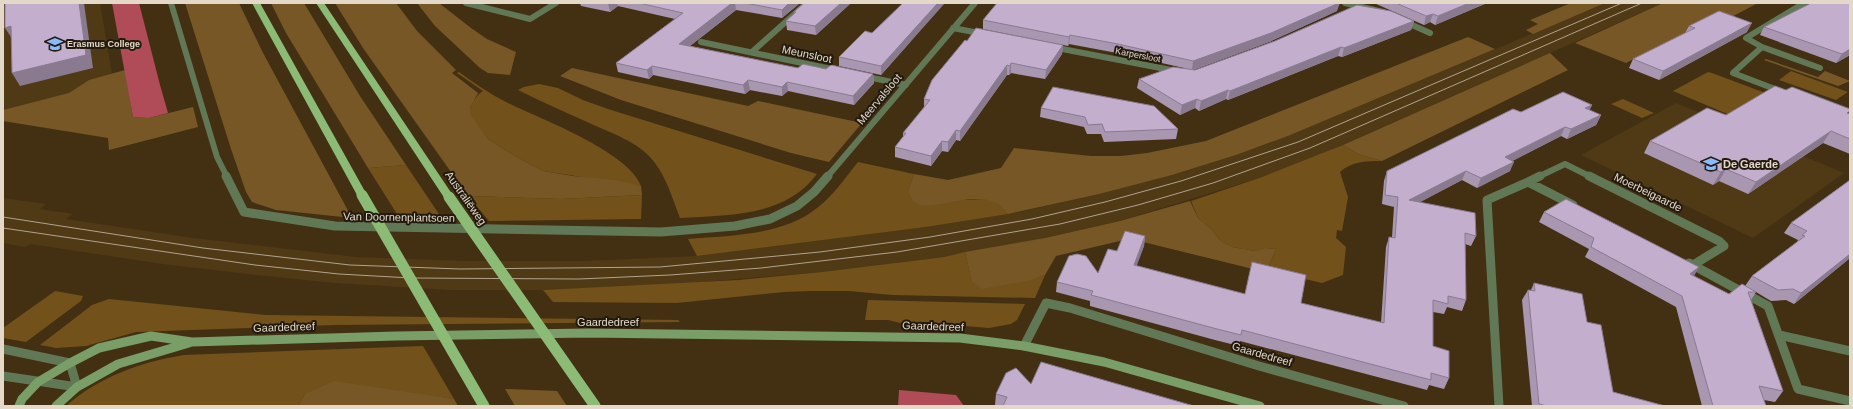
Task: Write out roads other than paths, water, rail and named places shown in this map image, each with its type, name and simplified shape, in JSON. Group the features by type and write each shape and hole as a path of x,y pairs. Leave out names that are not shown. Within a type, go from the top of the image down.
{"main road":[{"path":"256,3 362,195 484,406"},
{"name":"Australiëweg","path":"320,3 449,197 596,406"}],"street":[{"name":"Van Doornenplantsoen","path":"171,3 217,157 244,212 335,226 662,232 735,226 770,218 797,206"},
{"path":"466,3 530,19 556,3"},
{"name":"Meunsloot","path":"752,52 807,3"},
{"name":"Meervalsloot","path":"797,206 814,192 975,3"},
{"path":"1345,3 1356,8"},
{"path":"1804,3 1746,38 1762,48 1820,68"},
{"path":"1349,11 1356,8 1372,7 1386,14"},
{"path":"1394,17 1430,33"},
{"path":"953,28 991,35"},
{"name":"Meunsloot","path":"701,42 840,71"},
{"name":"Karpersloot","path":"1044,46 1185,73"},
{"path":"1762,48 1733,73 1786,93"},
{"path":"855,74 906,85"},
{"name":"Moerbeigaarde","path":"1499,406 1487,200 1565,164 1719,241 1724,246 1693,265"},
{"path":"1528,182 1583,210"},
{"path":"1679,258 1768,306 1798,389 1850,401"},
{"name":"Gaardedreef","path":"1024,346 1046,303 1070,308 1266,368 1404,406"},
{"name":"Gaardedreef","path":"19,406 22,399 38,382 70,363 99,348 152,336 192,342 396,336 596,334 825,335 960,338 1024,346 1104,362 1253,405"},
{"path":"1779,335 1850,351"},
{"name":"Gaardedreef","path":"56,406 77,387 118,364 192,342"},
{"path":"3,349 70,363 77,387 3,376"}],"tram line":[{"path":"3,217 203,248 350,265 460,269 660,267 820,252 930,237 1032,219 1105,202 1181,181 1298,142 1622,3"},
{"path":"3,228 255,265 339,274 411,278 579,279 670,275 761,268 897,252 1060,224 1138,205 1213,183 1310,148 1642,3"}],"place":[{"name":"Erasmus College","path":"55,44"},
{"name":"De Gaerde","path":"1711,164"}]}
